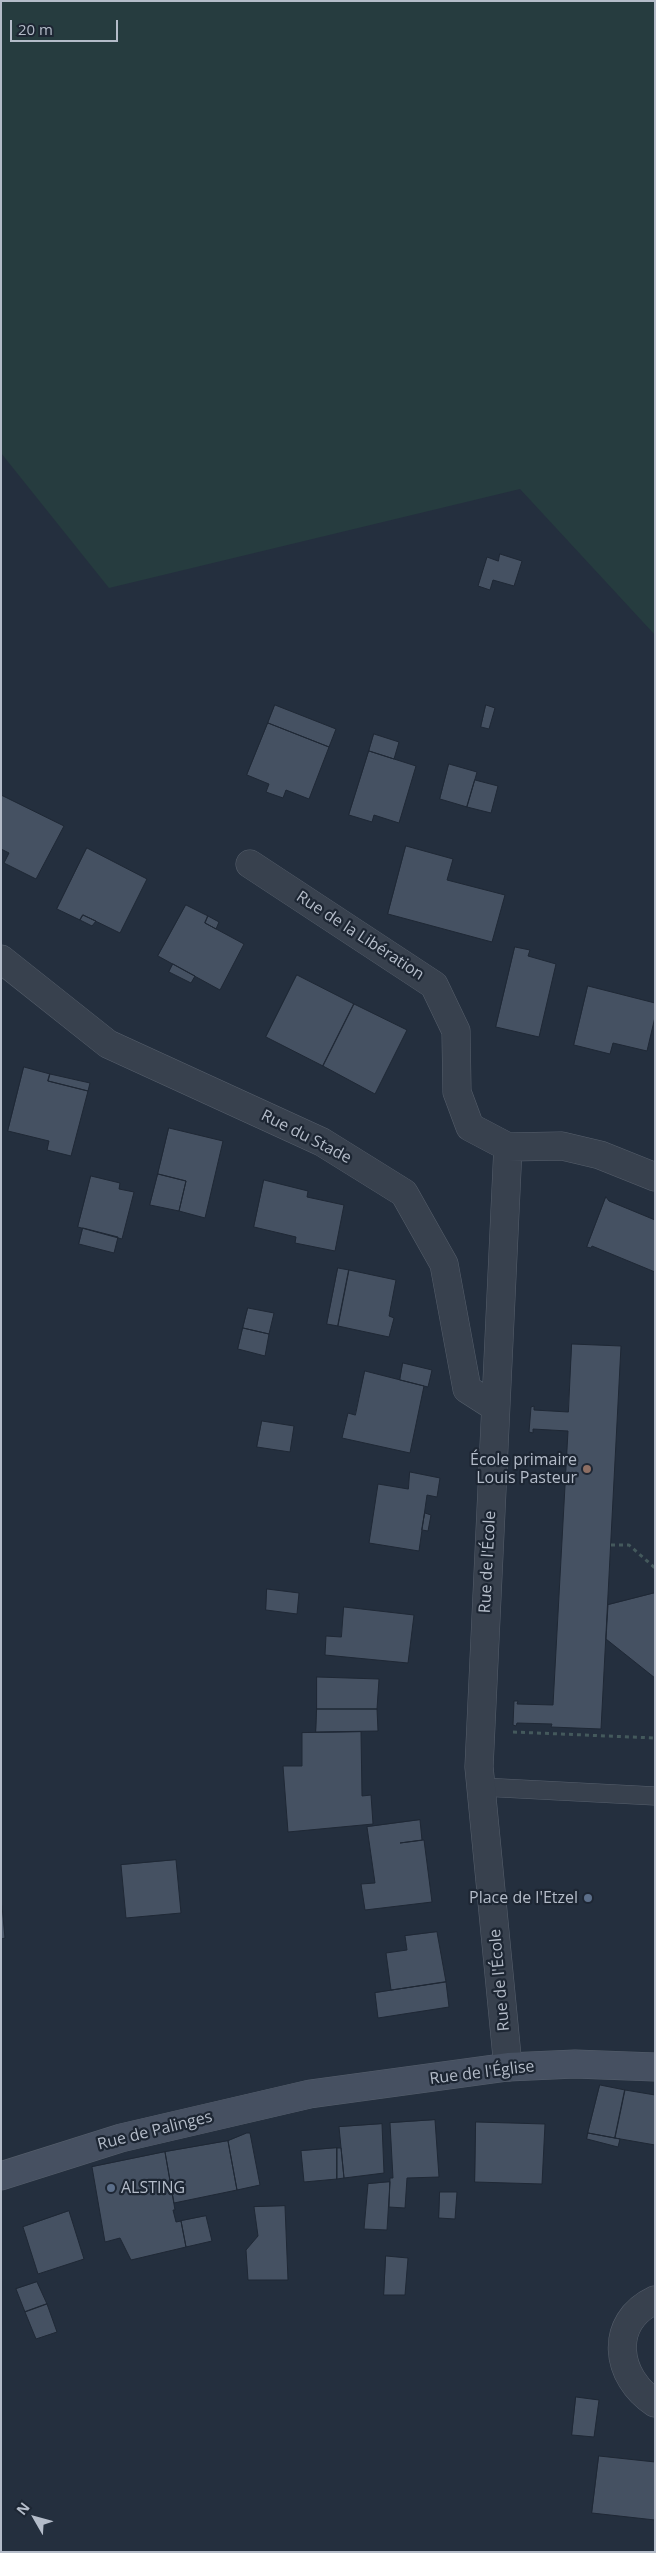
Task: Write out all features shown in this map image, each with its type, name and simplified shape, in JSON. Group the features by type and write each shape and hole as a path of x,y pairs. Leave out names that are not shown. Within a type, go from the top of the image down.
{"main road":[{"name":"Rue de l'Église","path":"310,2094 508,2067 575,2064 655,2067"},
{"name":"Rue de Palinges","path":"1,2176 121,2138 310,2094"}],"street":[{"name":"Rue de la Libération","path":"250,864 434,985 456,1031 457,1092 470,1127 508,1148"},
{"name":"Rue du Stade","path":"1,959 108,1044 322,1142 404,1193 444,1264 467,1389 495,1407"},
{"path":"508,1148 562,1146 600,1155 655,1177"},
{"name":"Rue de l'École","path":"508,1148 480,1730 482,1787 508,2067"},
{"path":"655,2300 635,2315 623,2336 622,2359 629,2379 644,2395 655,2402"}],"lane":[{"path":"482,1787 655,1796"}],"path":[{"path":"611,1545 629,1545 655,1568"},
{"path":"480,1730 655,1738"}],"green space":[{"path":"1,1 655,1 655,635 520,489 109,588 1,453"}],"building":[{"path":"500,554 522,561 514,586 493,580 490,590 478,586 487,557 498,561"},
{"path":"275,705 336,729 329,747 268,723"},
{"path":"486,705 495,708 489,729 481,727"},
{"path":"268,723 329,747 309,799 286,790 283,798 266,792 269,784 247,775"},
{"path":"374,734 399,742 394,759 369,751"},
{"path":"369,751 416,766 399,823 374,815 372,822 349,815"},
{"path":"449,764 477,772 467,807 440,799"},
{"path":"475,780 498,786 491,813 467,807"},
{"path":"1,795 64,826 36,879 4,863 9,853 1,849"},
{"path":"406,846 453,859 447,880 505,895 492,942 388,914"},
{"path":"87,848 147,879 120,933 83,915 80,920 57,909"},
{"path":"186,905 208,916 205,923 244,944 220,990 158,956"},
{"path":"83,915 96,921 92,926 80,920"},
{"path":"208,916 219,922 216,929 205,923"},
{"path":"515,947 530,950 528,956 556,964 539,1037 496,1027"},
{"path":"173,964 195,976 191,983 169,972"},
{"path":"297,975 354,1004 323,1066 266,1037"},
{"path":"588,986 655,1003 655,1017 647,1051 613,1043 610,1054 574,1045"},
{"path":"354,1004 407,1030 375,1094 323,1066"},
{"path":"24,1067 50,1074 48,1081 88,1091 71,1156 47,1150 49,1141 8,1131"},
{"path":"50,1074 90,1083 88,1091 48,1081"},
{"path":"169,1128 223,1141 205,1218 179,1211 186,1181 158,1174"},
{"path":"158,1174 186,1181 179,1211 150,1205"},
{"path":"91,1176 120,1183 119,1189 134,1192 122,1239 78,1227"},
{"path":"264,1180 308,1191 307,1197 344,1205 335,1251 295,1243 296,1237 254,1227"},
{"path":"606,1197 609,1201 655,1220 655,1272 592,1246 591,1248 587,1247"},
{"path":"83,1228 118,1237 114,1253 79,1244"},
{"path":"338,1268 349,1270 338,1326 327,1324"},
{"path":"349,1270 396,1280 389,1316 394,1318 389,1337 338,1326"},
{"path":"248,1308 274,1313 269,1334 243,1328"},
{"path":"243,1328 269,1334 265,1356 238,1349"},
{"path":"572,1344 621,1346 601,1729 551,1727 552,1724 517,1723 516,1726 513,1725 514,1701 518,1701 517,1704 553,1705 568,1431 533,1429 533,1433 529,1432 531,1407 534,1406 534,1410 568,1412"},
{"path":"403,1363 432,1370 428,1387 400,1380"},
{"path":"365,1371 424,1386 410,1453 342,1438 348,1413 355,1415"},
{"path":"262,1421 294,1426 290,1452 257,1447"},
{"path":"410,1472 440,1478 437,1497 427,1495 419,1551 369,1543 378,1484 408,1489"},
{"path":"425,1513 431,1515 428,1531 422,1530"},
{"path":"267,1589 299,1593 297,1614 266,1610"},
{"path":"655,1593 655,1678 606,1639 608,1605"},
{"path":"344,1607 414,1615 408,1663 325,1655 326,1636 341,1637"},
{"path":"317,1677 379,1679 377,1709 317,1709"},
{"path":"317,1709 377,1709 378,1731 316,1732"},
{"path":"361,1732 362,1796 371,1795 373,1824 288,1832 283,1766 302,1766 302,1733"},
{"path":"420,1820 422,1840 400,1843 424,1840 432,1902 365,1910 361,1884 375,1883 367,1827"},
{"path":"176,1860 181,1913 126,1918 121,1865"},
{"path":"1,1906 5,1938 1,1939"},
{"path":"437,1932 446,1982 391,1990 386,1953 407,1950 405,1936"},
{"path":"446,1982 449,2007 378,2018 375,1993"},
{"path":"600,2085 625,2090 615,2138 588,2133"},
{"path":"625,2090 655,2095 655,2145 615,2138"},
{"path":"435,2120 439,2177 407,2178 405,2208 389,2207 390,2178 393,2178 390,2123"},
{"path":"476,2122 545,2124 542,2184 475,2182"},
{"path":"382,2124 384,2173 344,2178 339,2127"},
{"path":"250,2133 260,2185 237,2190 228,2141"},
{"path":"588,2133 620,2139 618,2147 587,2139"},
{"path":"228,2141 237,2190 174,2203 165,2152"},
{"path":"337,2148 341,2148 344,2178 337,2179"},
{"path":"337,2148 337,2179 304,2182 301,2151"},
{"path":"165,2152 175,2210 173,2210 176,2222 181,2221 186,2247 131,2260 120,2238 105,2242 92,2167"},
{"path":"390,2182 387,2230 364,2229 368,2184"},
{"path":"440,2192 457,2192 455,2219 439,2218"},
{"path":"285,2206 288,2280 248,2280 246,2250 258,2236 254,2207"},
{"path":"69,2211 84,2259 38,2274 23,2227"},
{"path":"206,2216 212,2241 186,2247 181,2221"},
{"path":"386,2256 408,2258 405,2295 384,2295"},
{"path":"37,2282 47,2304 25,2312 16,2289"},
{"path":"47,2304 57,2332 36,2339 25,2312"},
{"path":"576,2397 599,2400 594,2437 572,2435"},
{"path":"599,2456 655,2462 655,2520 592,2513"}],"place":[{"name":"École primaire Louis Pasteur","path":"587,1469"},
{"name":"Place de l'Etzel","path":"588,1898"},
{"name":"ALSTING","path":"111,2188"}]}
